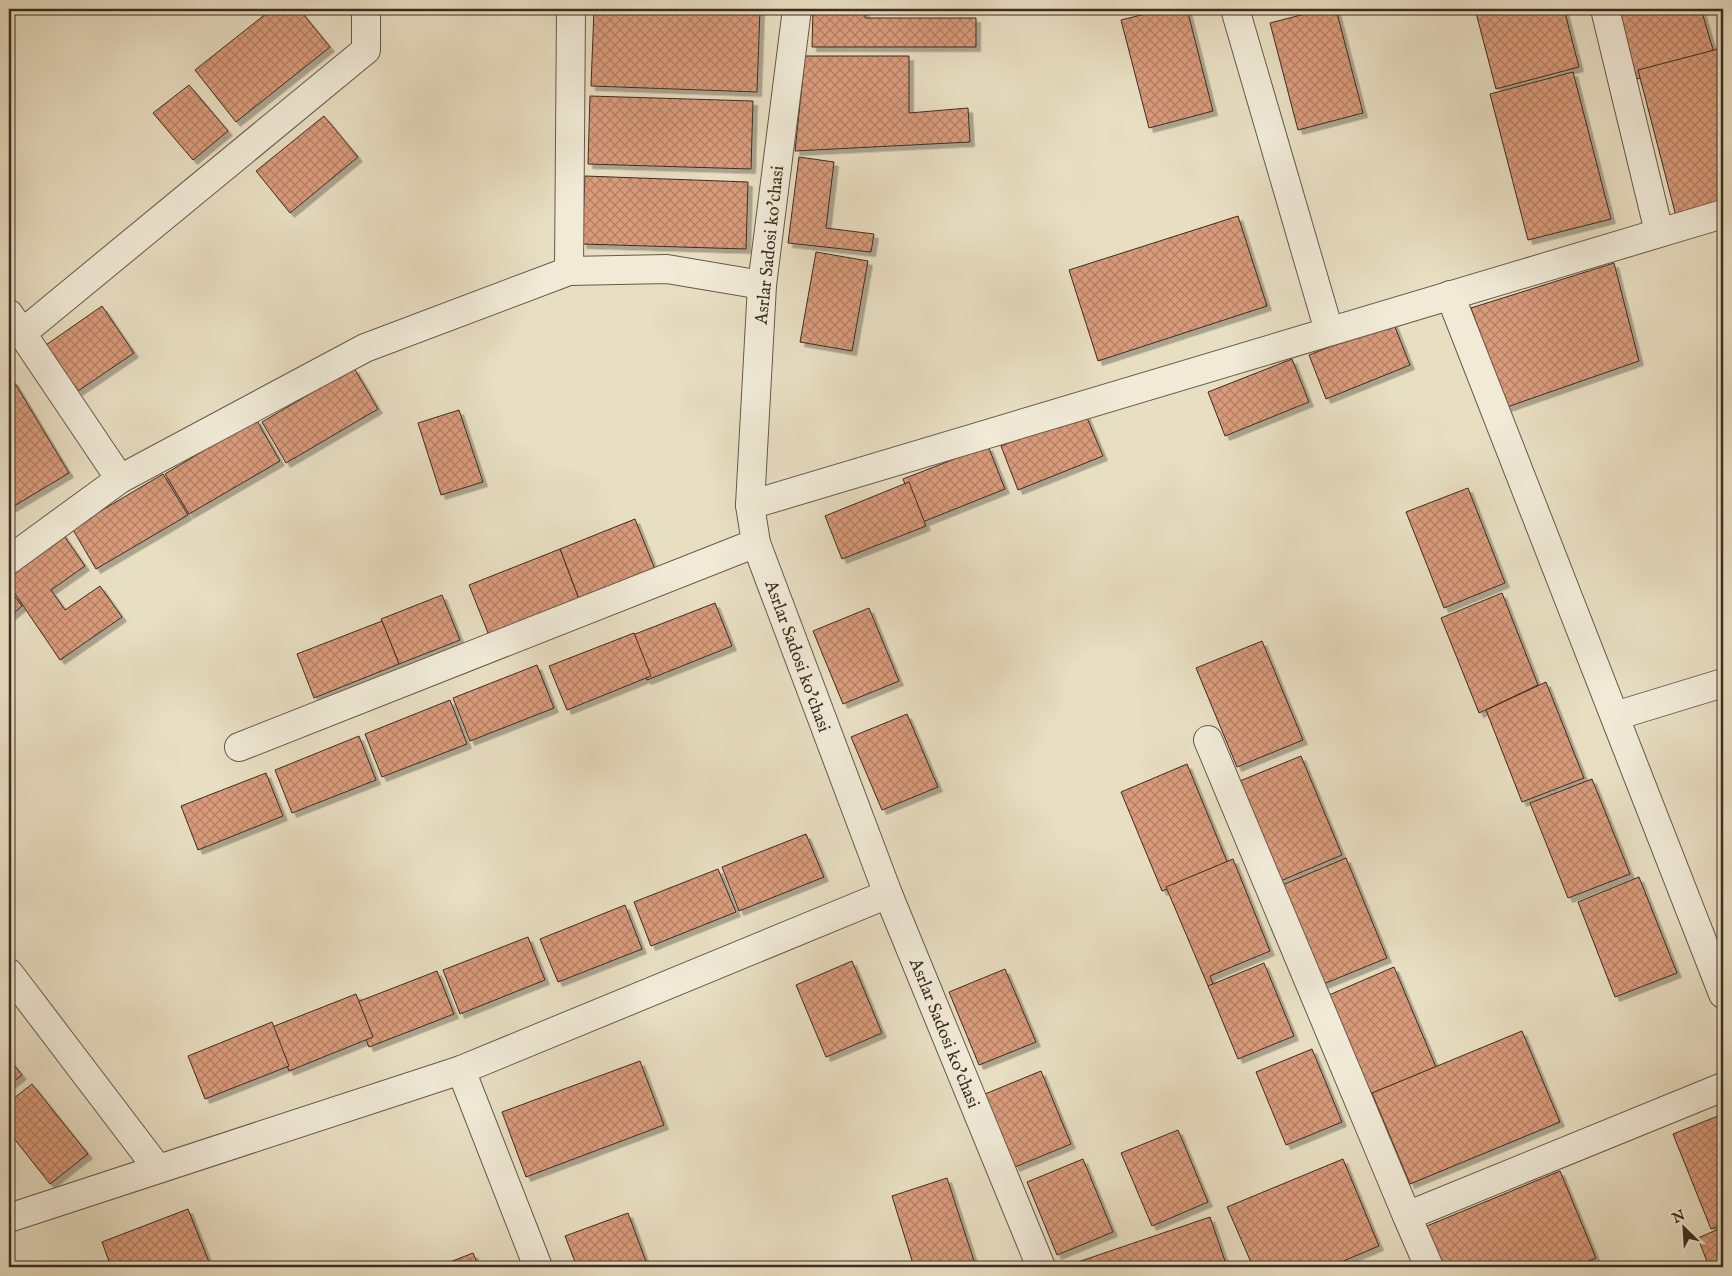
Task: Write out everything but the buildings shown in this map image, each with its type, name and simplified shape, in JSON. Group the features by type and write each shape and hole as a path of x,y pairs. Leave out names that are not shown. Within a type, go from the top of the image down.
{"street":[{"path":"120,479 15,324 366,50 366,9"},
{"path":"569,271 571,9"},
{"name":"Asrlar Sadosi ko'chasi","path":"797,9 762,285 750,504 756,543 888,894 1040,1267"},
{"path":"1235,9 1329,331"},
{"path":"1605,9 1659,232"},
{"path":"750,504 1723,214"},
{"path":"9,560 120,479 365,348 569,271 667,270 762,285"},
{"path":"1450,295 1723,994"},
{"path":"239,747 756,543"},
{"path":"1615,716 1723,683"},
{"path":"1208,740 1429,1267"},
{"path":"9,1218 461,1070 888,894"},
{"path":"9,974 158,1169"},
{"path":"461,1070 538,1267"},
{"path":"1407,1216 1723,1087"}]}
